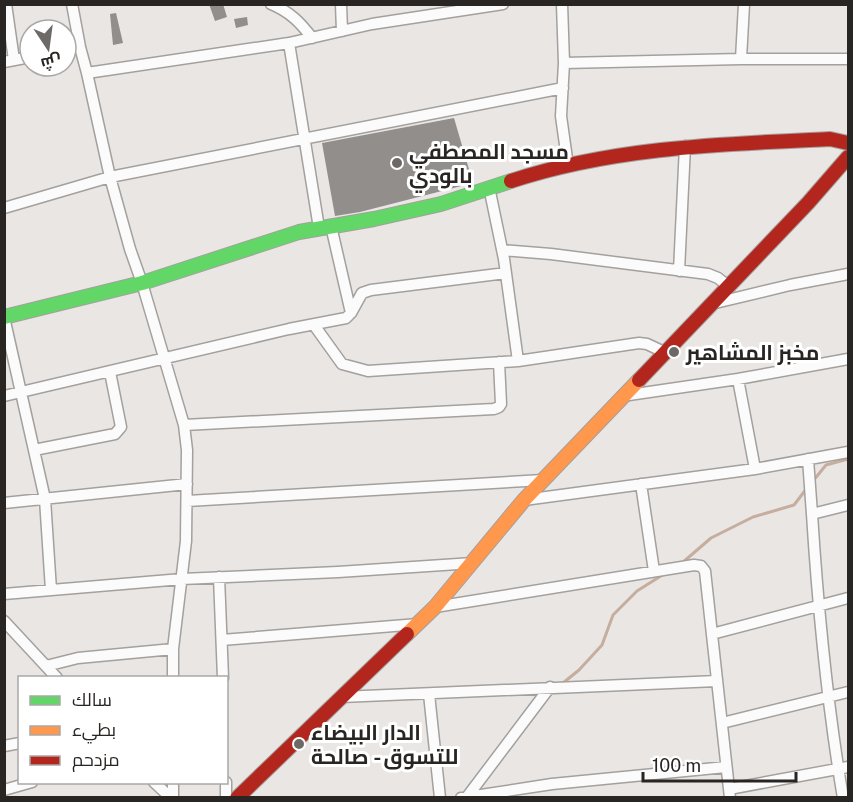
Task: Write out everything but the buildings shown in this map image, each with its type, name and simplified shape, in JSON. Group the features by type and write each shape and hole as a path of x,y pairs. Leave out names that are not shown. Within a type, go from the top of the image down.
{"street":[{"path":"6,4 9,61"},
{"path":"72,4 110,177 184,425 187,450 187,501 182,579 173,649 173,676"},
{"path":"271,4 291,14 312,38"},
{"path":"341,4 342,31"},
{"path":"87,73 290,43 372,24 503,4"},
{"path":"562,4 564,63 561,116 568,166"},
{"path":"741,59 744,4"},
{"path":"290,43 305,139 325,227 351,313"},
{"path":"564,63 849,59"},
{"path":"4,208 110,177 563,88"},
{"path":"51,590 45,499 5,319 142,283 298,232 374,219 441,204 547,170 685,146 830,139 849,143"},
{"path":"679,271 685,146"},
{"path":"237,798 435,607 524,500 849,157"},
{"path":"489,187 506,273 518,360"},
{"path":"502,250 708,274 728,286"},
{"path":"4,396 289,329 346,318 362,293 371,290 506,273"},
{"path":"710,304 849,274"},
{"path":"314,325 336,358 347,367 368,371 499,362 639,343 664,352"},
{"path":"622,396 738,379 849,359"},
{"path":"184,425 494,409 501,404 499,362"},
{"path":"34,450 115,434 119,431 121,428 110,372"},
{"path":"738,379 755,469"},
{"path":"524,500 755,469 849,452"},
{"path":"808,459 827,697 844,768 843,798"},
{"path":"187,501 543,480"},
{"path":"4,503 187,484"},
{"path":"641,484 654,571"},
{"path":"812,514 849,505"},
{"path":"4,594 182,579 473,563"},
{"path":"435,607 654,571 701,566 705,571 729,793 844,768"},
{"path":"219,578 223,676"},
{"path":"712,634 849,598"},
{"path":"4,621 55,676"},
{"path":"222,640 418,624"},
{"path":"46,666 78,658 173,649"},
{"path":"341,697 717,681"},
{"path":"464,797 550,687"},
{"path":"722,723 849,692"},
{"path":"429,694 440,798"},
{"path":"464,797 552,784 726,767"},
{"path":"4,790 28,784"},
{"path":"155,784 172,798"}],"waterway":[{"path":"813,481 826,465 848,459"},
{"path":"682,563 711,538 753,517 794,505 807,488"},
{"path":"563,683 579,670 602,645 613,615 637,591 664,574"}],"traffic: fast":[{"path":"4,317 142,283 299,232 441,204 511,181"}],"traffic: slow":[{"path":"407,634 435,607 524,500 639,380"}],"traffic: jam":[{"path":"511,181 589,161 669,149 830,139 848,143"},
{"path":"639,380 808,203 848,157"},
{"path":"237,798 407,634"}],"place":[{"name":"مسجد المصطفي بالودي","path":"397,163"},
{"name":"مخبز المشاهير","path":"674,352"},
{"name":"الدار البيضاء للتسوق - صالحة","path":"299,744"}]}
